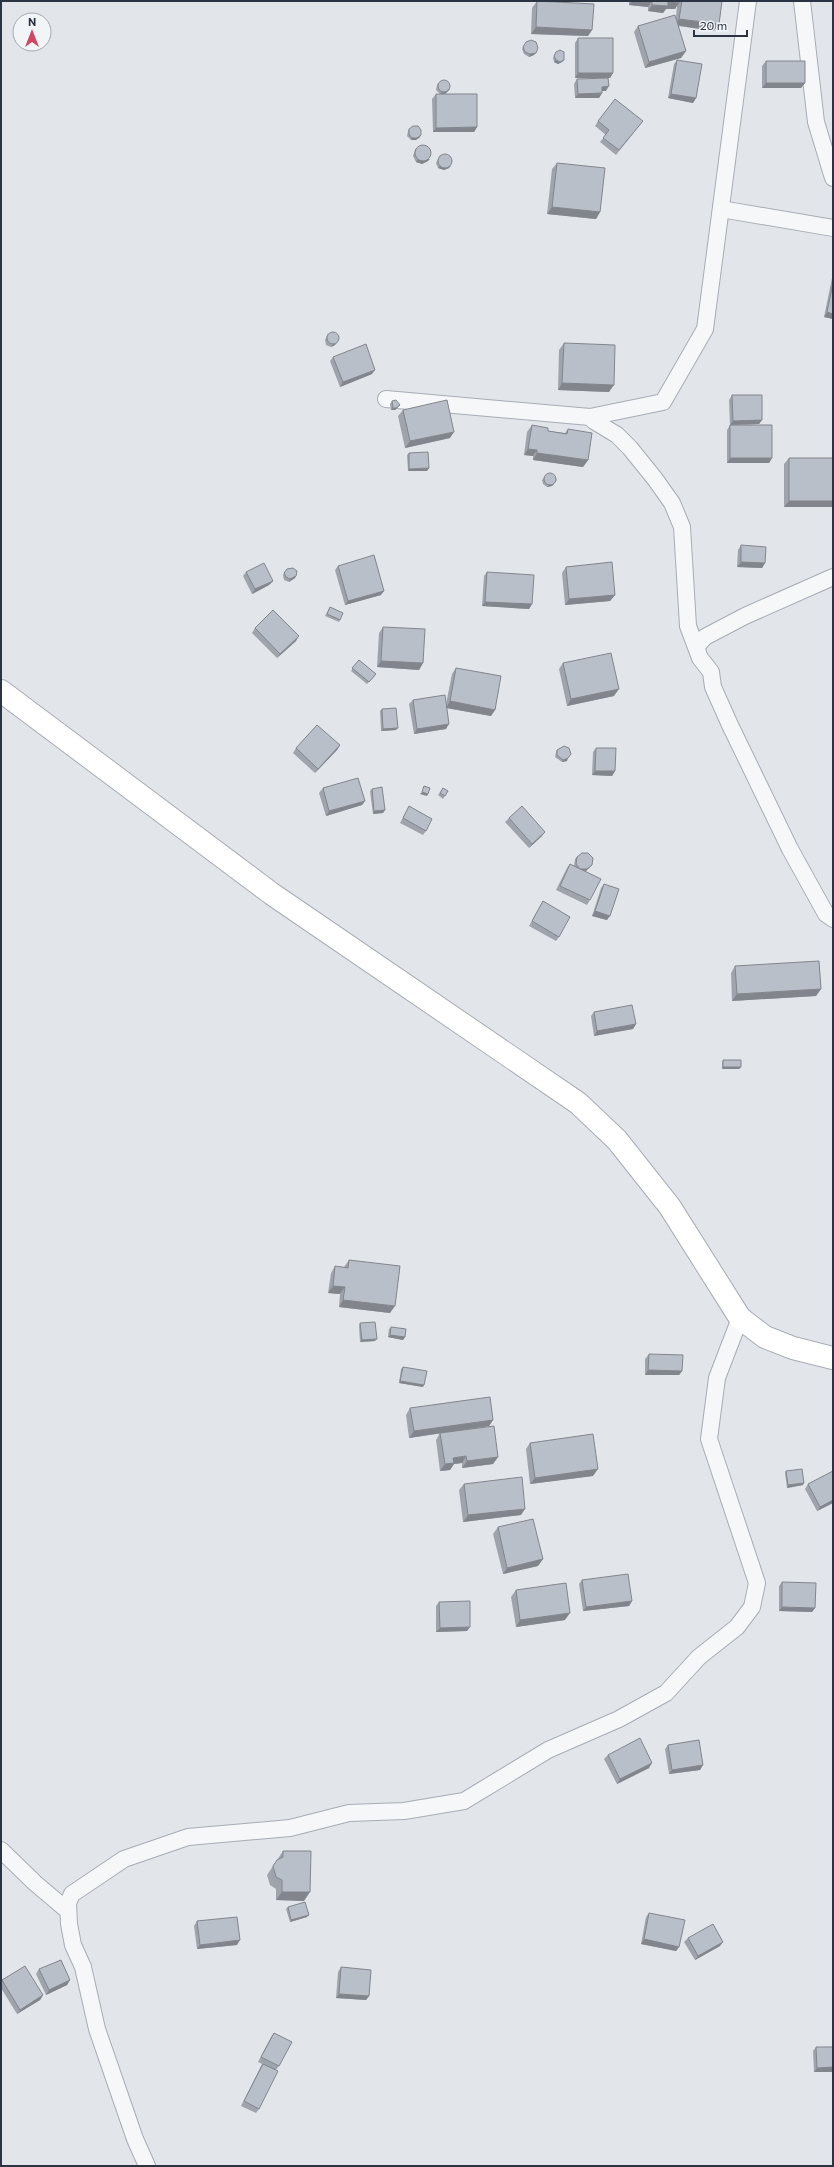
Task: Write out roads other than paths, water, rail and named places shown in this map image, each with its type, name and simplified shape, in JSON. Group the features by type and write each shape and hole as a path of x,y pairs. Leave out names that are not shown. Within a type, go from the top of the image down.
{"street":[{"path":"386,399 590,417 663,402 705,329 748,1"},
{"path":"802,1 816,122 833,178"},
{"path":"721,209 833,228"},
{"path":"590,417 617,435 630,448 672,503 682,527 688,626 700,658 711,672 713,687 790,849 826,914 833,919"},
{"path":"696,647 704,637 745,616 833,577"},
{"path":"1,691 272,894 578,1103 617,1140 670,1207 740,1318 765,1337 793,1348 833,1358"},
{"path":"148,2166 135,2139 97,2028 83,1967 73,1945 68,1911 68,1903 72,1894 124,1858 188,1837 290,1828 349,1813 404,1811 464,1800 548,1750 619,1719 666,1693 699,1657 737,1627 752,1607 757,1582 709,1439 717,1378 740,1318"},
{"path":"1,1850 35,1883 68,1911"}]}
